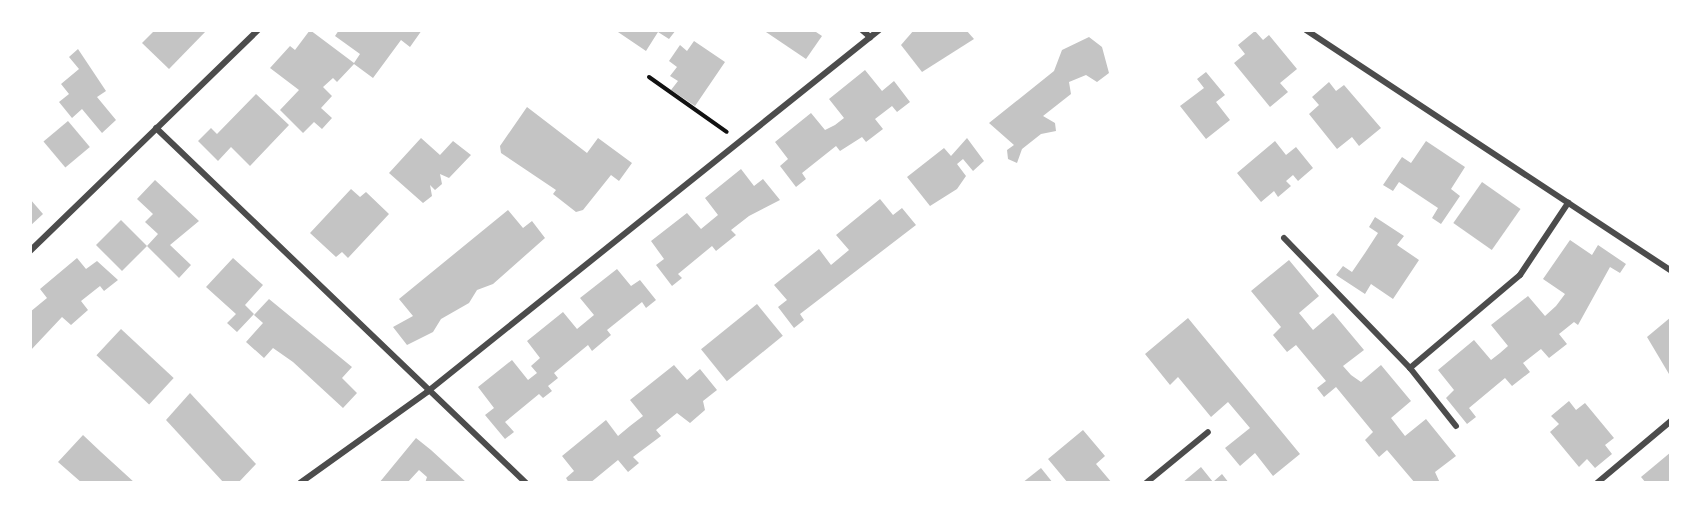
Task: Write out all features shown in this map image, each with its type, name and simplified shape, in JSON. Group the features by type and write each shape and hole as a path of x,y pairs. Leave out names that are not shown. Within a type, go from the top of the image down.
{"street":[{"path":"30,251 258,30"},
{"path":"862,30 870,37"},
{"path":"300,483 427,392 744,144 879,30"},
{"path":"1306,30 1671,271"},
{"path":"156,128 427,392 526,483"},
{"path":"1410,368 1520,275 1568,203"},
{"path":"1284,238 1410,368 1456,426"},
{"path":"1597,483 1671,421"},
{"path":"1146,483 1208,432"}],"path":[{"path":"649,77 744,144"}],"building":[{"path":"155,30 207,30 169,69 142,43"},
{"path":"310,30 354,63 360,54 335,36 339,30 422,30 410,47 401,40 373,78 354,64 337,82 333,78 323,87 332,96 321,108 332,118 322,129 314,122 303,133 280,110 299,90 270,68 290,46 295,50"},
{"path":"615,30 676,30 669,39 658,32 646,51"},
{"path":"763,30 813,30 822,36 806,59"},
{"path":"914,30 966,30 974,39 922,72 901,45"},
{"path":"1255,31 1263,40 1269,35 1297,69 1280,83 1288,92 1270,107 1234,63 1245,54 1238,45"},
{"path":"1089,37 1102,47 1109,73 1097,82 1086,75 1069,82 1071,94 1043,116 1055,123 1056,131 1041,134 1022,149 1017,163 1008,159 1007,150 1014,145 989,123 1054,71 1062,50"},
{"path":"694,41 725,62 695,106 671,90 678,81 670,76 677,67 669,61 680,45 687,51"},
{"path":"78,49 106,91 97,97 116,120 102,133 82,109 72,118 59,102 69,94 61,84 79,69 69,57"},
{"path":"865,70 882,91 894,81 910,102 897,112 892,106 875,119 883,129 866,142 862,137 840,151 836,146 802,173 806,179 796,187 780,166 788,159 775,142 811,113 825,130 844,118 829,99"},
{"path":"1206,72 1225,95 1216,102 1230,120 1206,139 1180,106 1204,88 1197,79"},
{"path":"1329,82 1336,91 1344,85 1381,128 1359,146 1352,137 1337,149 1309,114 1319,105 1312,97"},
{"path":"256,94 289,125 250,166 231,147 218,161 198,141 211,128 217,134"},
{"path":"527,107 587,153 598,138 632,163 619,181 611,175 583,210 576,212 553,194 556,190 501,153 500,146"},
{"path":"68,121 90,147 65,168 43,142"},
{"path":"421,138 440,155 453,141 471,155 449,178 440,174 442,184 435,190 430,185 432,196 423,203 389,173"},
{"path":"967,138 984,161 973,171 963,159 957,164 966,176 957,189 930,206 907,177 944,148 951,156"},
{"path":"1275,141 1286,155 1296,147 1313,168 1298,181 1293,175 1286,181 1291,186 1278,197 1274,191 1261,202 1237,173"},
{"path":"1426,141 1465,167 1451,189 1460,196 1441,224 1432,218 1438,208 1399,182 1393,191 1383,185 1402,157 1411,163"},
{"path":"741,169 754,186 763,179 780,200 749,216 731,230 736,235 716,251 712,246 678,274 682,278 672,286 656,265 664,259 651,241 687,213 701,229 718,215 705,198"},
{"path":"155,180 199,221 170,245 191,265 179,278 147,246 158,234 145,222 153,214 137,199"},
{"path":"1482,182 1521,209 1492,250 1453,223"},
{"path":"351,189 360,197 366,192 389,214 348,258 342,252 336,257 310,233"},
{"path":"30,199 43,214 30,226"},
{"path":"880,199 893,215 902,208 916,225 800,314 804,320 794,328 778,307 787,300 774,285 819,249 831,265 849,250 836,235"},
{"path":"508,210 523,228 532,221 545,238 493,284 477,290 469,303 441,319 433,332 407,345 393,327 413,316 399,299"},
{"path":"1375,217 1404,236 1397,245 1419,260 1393,299 1371,284 1365,294 1336,275 1343,266 1352,272 1365,253 1378,233 1369,227"},
{"path":"121,220 147,246 122,271 96,245"},
{"path":"1570,240 1592,255 1598,245 1626,264 1620,273 1610,267 1578,325 1574,322 1559,334 1567,344 1549,358 1541,349 1523,363 1530,372 1512,386 1505,378 1469,408 1476,417 1467,424 1446,398 1454,390 1438,370 1474,340 1491,360 1500,353 1508,346 1491,325 1528,296 1545,316 1556,306 1565,294 1543,279"},
{"path":"77,258 86,269 97,261 118,280 104,291 100,286 81,301 88,310 71,325 62,317 30,351 30,312 47,298 40,289"},
{"path":"233,258 263,285 245,305 254,314 237,332 227,323 236,314 206,287"},
{"path":"1289,260 1319,296 1299,313 1313,330 1333,313 1364,350 1343,366 1361,382 1381,365 1411,401 1391,418 1405,436 1426,419 1456,456 1435,472 1440,483 1415,483 1387,450 1379,457 1365,440 1373,432 1336,387 1324,397 1317,388 1326,381 1296,345 1287,352 1273,335 1281,327 1251,291"},
{"path":"617,269 631,286 640,280 656,300 646,308 642,302 607,330 611,335 592,351 588,345 554,373 558,378 548,386 552,391 543,398 539,394 505,422 514,432 505,439 485,415 494,408 478,387 512,360 528,380 537,373 531,366 540,358 527,341 563,312 577,329 594,315 580,298"},
{"path":"269,299 352,367 342,378 357,393 343,408 293,362 273,348 264,358 246,342 263,323 254,315"},
{"path":"757,304 783,336 727,381 701,349"},
{"path":"1671,317 1671,372 1669,374 1647,337"},
{"path":"1188,318 1300,454 1273,476 1255,453 1240,466 1225,448 1250,428 1228,402 1211,417 1178,377 1170,385 1145,354"},
{"path":"121,329 174,378 149,404 96,355"},
{"path":"674,365 687,380 700,369 717,390 703,401 705,410 690,423 677,413 656,430 661,436 633,457 639,463 628,472 618,460 590,483 569,483 566,478 574,471 562,456 606,420 618,436 643,416 630,400"},
{"path":"190,393 256,464 238,483 224,483 166,420"},
{"path":"1569,401 1576,410 1585,403 1614,438 1605,445 1612,454 1595,468 1587,459 1579,467 1550,432 1559,424 1551,416"},
{"path":"1083,430 1105,456 1096,464 1112,483 1068,483 1048,459"},
{"path":"83,435 135,483 82,483 58,462"},
{"path":"416,438 467,483 425,483 427,477 419,470 407,483 379,483"},
{"path":"1671,452 1671,483 1646,483 1641,477"},
{"path":"1201,467 1213,482 1222,474 1229,483 1182,483"},
{"path":"1041,468 1053,483 1022,483"}]}
